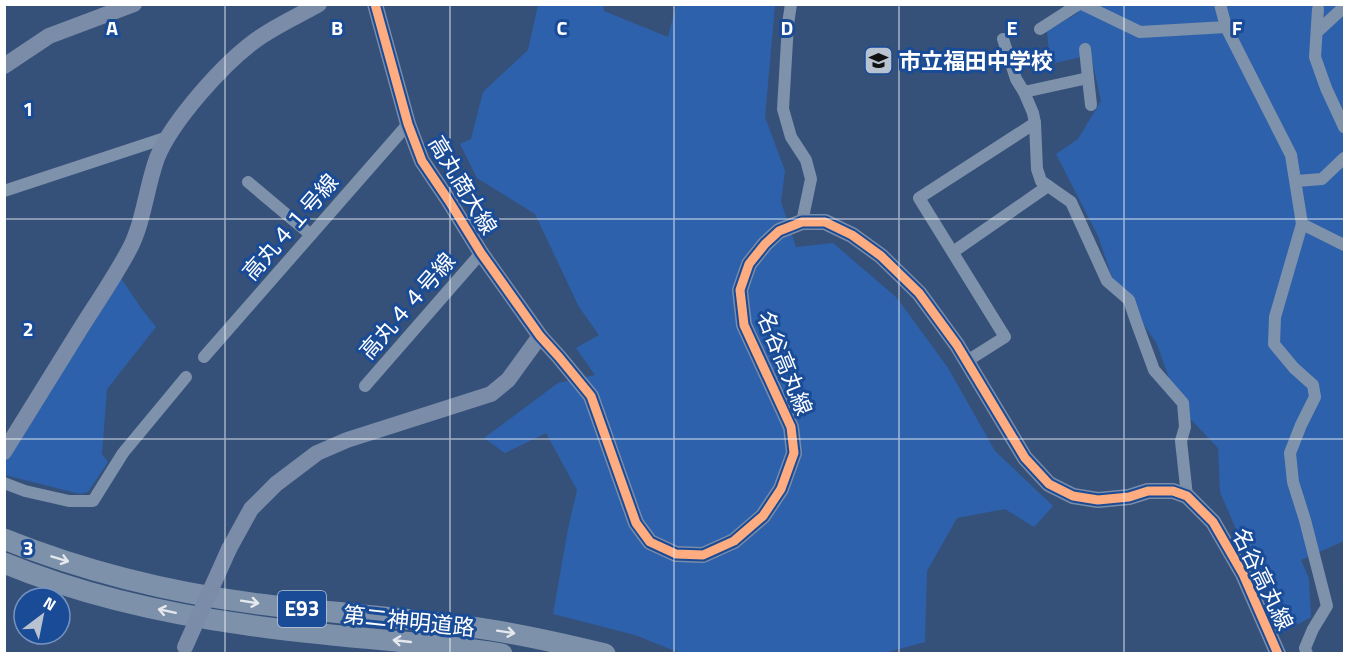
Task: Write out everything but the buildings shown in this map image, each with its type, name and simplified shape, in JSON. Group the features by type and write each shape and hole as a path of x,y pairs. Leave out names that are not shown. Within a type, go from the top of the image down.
{"highway":[{"name":"第二神明道路","path":"4,540 103,572 177,590 256,603 473,627 537,637 604,654"},
{"name":"第二神明道路","path":"4,563 100,595 172,612 248,626 392,639 502,654"}],"street":[{"path":"4,66 49,36 134,4"},
{"path":"4,452 131,246 158,157 168,137 190,106 233,58 256,39 319,4"},
{"name":"高丸商大線","path":"375,4 408,124 422,161 481,253 540,336"},
{"path":"791,4 783,109 791,137 806,160 811,179 802,222 825,222 852,235 881,256 919,292 957,345 1025,458 1049,484 1073,496 1098,500 1129,497 1148,491 1173,491 1187,496 1181,441 1185,427 1183,403 1154,370 1129,300 1107,281 1071,202 1041,181 1037,169 1033,113 1016,79 1003,39"},
{"path":"1040,29 1080,4 1140,32 1226,27"},
{"path":"1220,4 1226,27 1292,154 1302,224 1275,317 1274,344 1294,368 1313,385 1315,398 1290,453 1293,482 1327,606 1305,648 1307,654"},
{"path":"1317,32 1344,7"},
{"path":"1318,9 1316,57 1326,88 1344,127"},
{"path":"1085,49 1092,105"},
{"path":"1024,92 1088,78"},
{"path":"967,361 1005,337 918,198 1035,123"},
{"name":"高丸４１号線","path":"204,357 408,124"},
{"path":"4,191 168,137"},
{"path":"1296,182 1322,179 1344,158"},
{"path":"248,182 311,235"},
{"path":"953,252 1048,186"},
{"name":"名谷高丸線","path":"540,336 591,396 636,523 650,542 676,555 703,555 734,541 763,516 781,489 794,453 791,428 744,325 740,290 749,264 765,244 779,231 802,222"},
{"path":"1302,224 1344,245"},
{"name":"高丸４４号線","path":"365,386 481,253"},
{"path":"183,650 229,549 251,509 276,484 317,453 347,440 491,394 508,380 540,336"},
{"path":"4,483 25,491 69,501 93,501 123,453 186,377"},
{"name":"名谷高丸線","path":"1187,496 1213,522 1243,573 1278,654"}],"shaded area":[{"path":"1334,4 1344,8 1344,541 1301,560 1309,579 1311,617 1284,632 1281,617 1243,545 1220,492 1218,448 1179,407 1157,344 1113,280 1098,236 1056,154 1078,139 1101,101 1091,55 1050,64 1047,31 1078,13 1076,5"},
{"path":"538,5 603,5 604,11 668,37 676,5 775,5 765,117 785,171 781,202 796,247 833,243 897,298 948,368 995,451 1053,506 1034,527 1005,509 957,518 927,571 925,642 884,653 680,653 635,635 553,614 577,490 546,433 505,453 484,438 558,383 595,375 576,348 599,335 579,307 535,214 477,178 460,144 471,139 483,92 528,50"},
{"path":"120,277 156,327 107,389 102,454 108,462 88,492 80,494 5,475 4,462"}],"cycle path":[{"path":"375,4 408,124 422,161 481,253 540,336 591,396 636,523 650,542 676,554 703,555 734,541 763,516 781,489 794,453 791,427 744,325 740,290 749,264 779,231 802,222 825,222 852,235 881,256 919,293 957,345 1025,458 1049,484 1073,496 1098,500 1129,497 1148,491 1173,491 1187,496 1213,522 1243,574 1278,654"}],"place":[{"name":"市立福田中学校","path":"878,61"}]}
